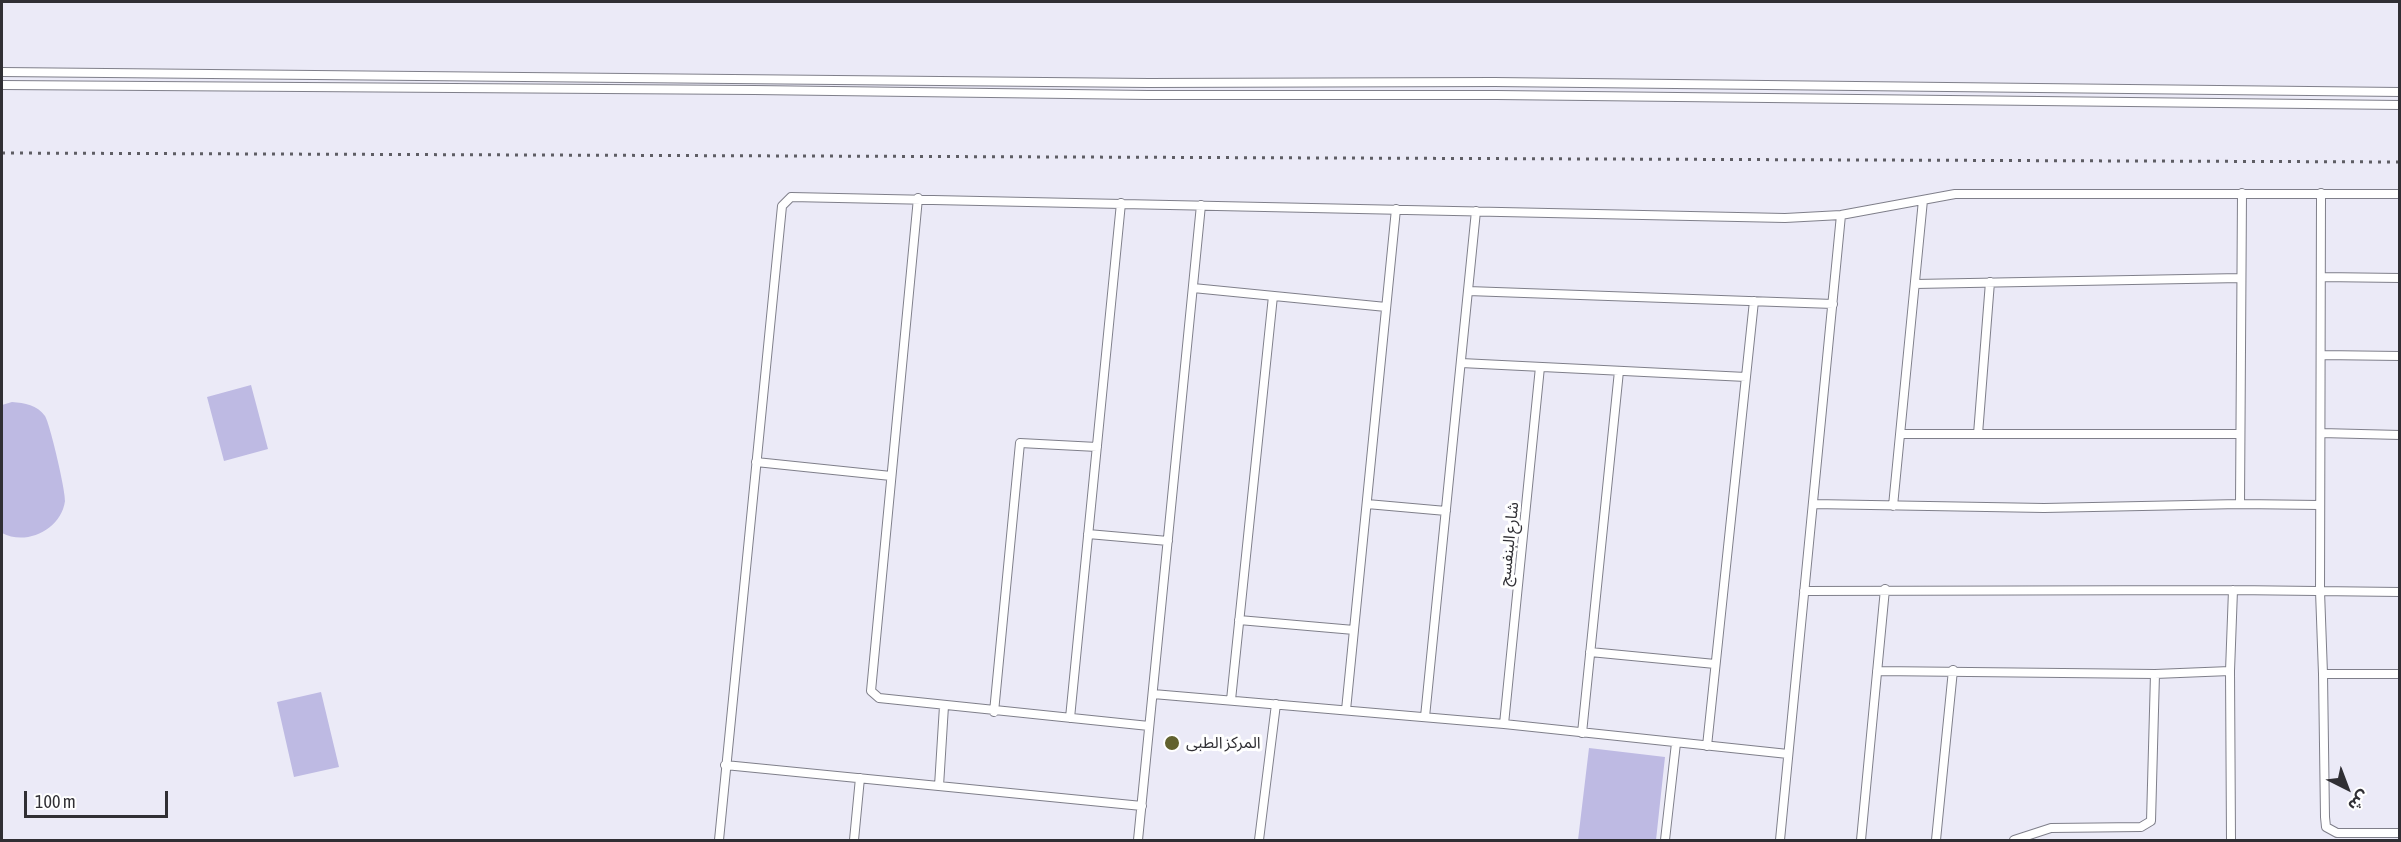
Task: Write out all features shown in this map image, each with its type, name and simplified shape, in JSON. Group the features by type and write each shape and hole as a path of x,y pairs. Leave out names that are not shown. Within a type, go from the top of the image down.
{"street":[{"path":"2,72 1149,83 1494,82 2400,92"},
{"path":"2,86 754,90 1148,95 1486,95 2400,105"},
{"path":"2240,504 2242,193"},
{"path":"2321,193 2319,505 2326,827 2337,833 2400,833"},
{"path":"718,840 784,202 795,196 1785,218 1841,215 1955,194 2400,194"},
{"path":"918,198 871,691 879,699 1149,726"},
{"path":"1893,506 1923,200"},
{"path":"1070,718 1121,203"},
{"path":"1138,840 1201,205"},
{"path":"1346,710 1396,209"},
{"path":"1425,717 1476,211"},
{"path":"1780,840 1841,215"},
{"path":"2321,277 2400,278"},
{"path":"1915,284 2241,278"},
{"path":"1978,434 1990,282"},
{"path":"1192,288 1386,307"},
{"path":"1468,291 1833,304"},
{"path":"1231,700 1273,296"},
{"path":"1707,746 1754,301"},
{"path":"2321,355 2400,356"},
{"path":"1461,363 1746,376"},
{"name":"شارع البنفسج","path":"1504,724 1540,367"},
{"path":"1582,733 1619,371"},
{"path":"2321,433 2400,435"},
{"path":"1900,434 2240,434"},
{"path":"994,712 1020,443 1097,447"},
{"path":"756,462 891,476"},
{"path":"1367,504 1446,511"},
{"path":"1813,504 2044,508 2240,504 2319,505"},
{"path":"1088,534 1168,541"},
{"path":"1804,591 1885,589 2400,592"},
{"path":"1861,840 1885,589"},
{"path":"2231,840 2230,671 2233,590"},
{"path":"1239,620 1354,630"},
{"path":"1590,652 1715,664"},
{"path":"1877,671 1953,670 2155,674 2230,671"},
{"path":"1936,840 1953,670"},
{"path":"2014,840 2051,828 2141,827 2151,821 2155,674"},
{"path":"2323,674 2400,674"},
{"path":"1153,694 1504,724 1788,754"},
{"path":"1259,840 1276,704"},
{"path":"939,786 944,706"},
{"path":"1665,840 1676,743"},
{"path":"725,765 1142,806"},
{"path":"854,840 860,778"}],"shaded area":[{"path":"251,385 268,449 224,461 207,397"},
{"path":"12,402 30,405 45,416 54,444 65,495 62,511 50,527 41,533 21,538 2,533 2,405"},
{"path":"321,692 339,767 294,777 277,702"},
{"path":"1589,748 1665,757 1656,840 1578,840"}],"railway":[{"path":"2,153 2400,162"}],"place":[{"name":"المركز الطبى","path":"1172,743"}]}
